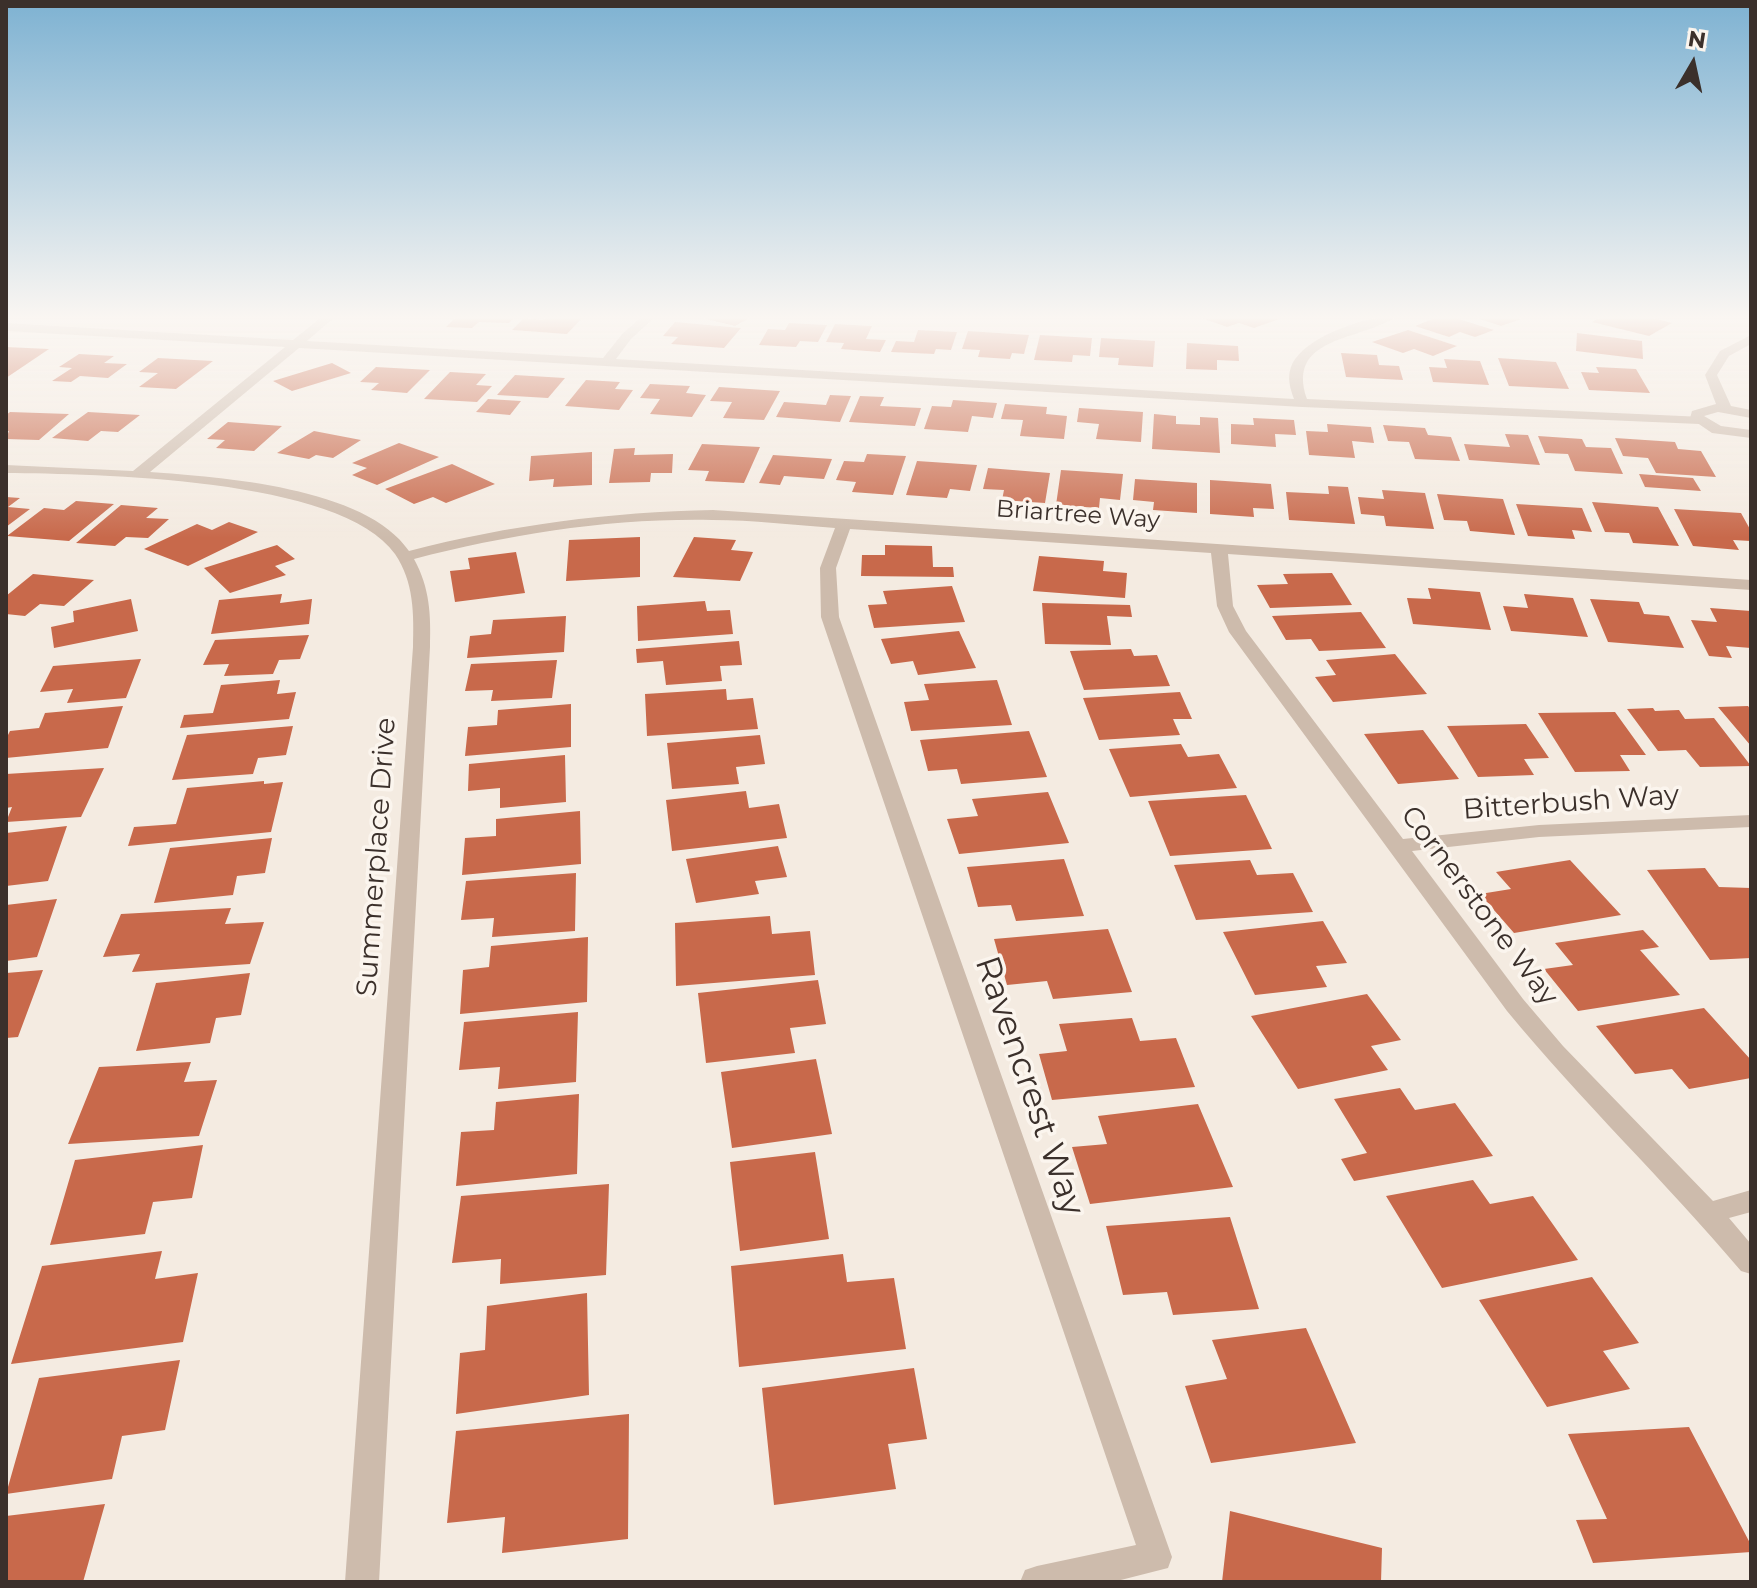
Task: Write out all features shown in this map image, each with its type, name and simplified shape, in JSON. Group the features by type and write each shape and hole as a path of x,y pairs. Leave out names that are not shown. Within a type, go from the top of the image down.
{"street":[{"path":"137,475 240,390"},
{"path":"1078,390 1699,420 1717,430 1745,434 1751,448"},
{"path":"1296,390 1302,403"},
{"path":"1717,390 1725,409"},
{"path":"1699,420 1697,414 1702,411 1725,409 1751,414"},
{"name":"Summerplace Drive","path":"6,469 225,482 304,497 366,523 404,557 416,577 421,616 362,1582"},
{"name":"Briartree Way","path":"404,557 500,533 618,518 713,515 1751,585"},
{"name":"Ravencrest Way","path":"845,523 826,564 825,590 830,617 1156,1557 1037,1582"},
{"name":"Cornerstone Way","path":"1219,549 1225,606 1238,632 1396,846 1554,1052 1708,1213 1751,1263"},
{"name":"Bitterbush Way","path":"1396,846 1539,831 1751,821"},
{"path":"1708,1213 1751,1201"}],"building":[{"path":"372,390 410,390 407,393"},
{"path":"433,390 488,390 477,402 424,399"},
{"path":"501,390 555,390 548,398 497,395"},
{"path":"578,390 633,390 619,410 565,406"},
{"path":"646,390 688,390 686,393 706,395 692,417 650,414 660,399 640,398"},
{"path":"717,390 780,391 764,420 723,418 732,402 710,401"},
{"path":"1591,390 1648,390 1650,393"},
{"path":"830,395 851,396 840,422 776,417 784,402 826,405"},
{"path":"860,396 884,397 880,406 921,408 915,426 849,422"},
{"path":"488,399 521,401 510,415 476,412"},
{"path":"953,400 997,403 993,418 972,416 968,432 924,429 932,406 951,407"},
{"path":"1005,404 1047,407 1046,414 1067,416 1064,439 1020,436 1023,420 1001,419"},
{"path":"1079,408 1143,412 1141,442 1096,439 1099,424 1077,422"},
{"path":"10,412 69,414 39,440 6,439 9,431 6,431 6,415"},
{"path":"88,412 140,415 118,432 101,431 88,441 52,438"},
{"path":"1154,414 1176,416 1176,424 1200,425 1200,417 1218,418 1220,453 1152,449"},
{"path":"1253,418 1294,420 1296,435 1275,434 1276,447 1231,444 1231,424 1254,425"},
{"path":"228,422 282,426 254,451 216,448 225,440 207,439"},
{"path":"1327,424 1371,427 1374,443 1352,441 1355,458 1309,455 1306,431 1328,432"},
{"path":"1383,425 1425,428 1428,435 1451,437 1460,461 1415,459 1409,442 1388,441"},
{"path":"314,431 361,440 333,458 316,455 309,459 277,453"},
{"path":"1505,434 1528,435 1540,465 1469,460 1464,444 1510,447"},
{"path":"1538,436 1582,439 1586,447 1611,448 1623,474 1575,471 1568,454 1545,453"},
{"path":"1615,438 1675,442 1678,449 1701,451 1716,477 1656,473 1648,458 1623,456"},
{"path":"399,443 439,457 377,485 352,475 367,468 352,463"},
{"path":"702,444 760,447 744,483 705,481 709,471 688,470"},
{"path":"635,448 634,455 673,454 672,473 651,473 650,482 609,483 614,449"},
{"path":"592,452 592,485 553,487 554,479 529,481 531,456"},
{"path":"867,454 906,456 893,495 852,492 856,482 836,480 844,461 864,462"},
{"path":"773,455 832,459 824,479 784,476 780,485 759,483"},
{"path":"917,461 977,465 970,491 950,489 947,498 906,495"},
{"path":"452,464 495,484 446,503 433,497 414,504 385,489"},
{"path":"988,468 1050,473 1045,503 1002,500 1004,490 983,489"},
{"path":"1061,470 1123,474 1120,500 1100,498 1099,508 1056,505"},
{"path":"1639,474 1693,478 1701,491 1645,487"},
{"path":"1135,479 1197,483 1197,513 1153,510 1154,502 1133,500"},
{"path":"1210,480 1271,484 1274,509 1253,508 1254,517 1210,514"},
{"path":"1328,486 1348,487 1355,524 1289,520 1286,492 1329,494"},
{"path":"1382,490 1425,493 1434,529 1386,526 1384,516 1361,514 1358,497 1384,499"},
{"path":"1437,494 1503,499 1515,535 1470,531 1467,521 1444,520"},
{"path":"6,497 20,498 8,507 30,509 6,527"},
{"path":"76,501 114,504 69,541 7,536 44,508 64,510"},
{"path":"1592,502 1658,507 1679,546 1633,543 1629,533 1605,532"},
{"path":"1516,504 1582,508 1592,532 1572,530 1575,539 1528,536"},
{"path":"121,505 158,508 146,518 169,519 148,538 126,537 115,546 76,543"},
{"path":"1674,509 1741,513 1751,531 1751,541 1733,540 1739,550 1693,546"},
{"path":"229,522 258,532 188,566 144,549 197,524 212,530"},
{"path":"640,537 640,577 566,581 569,540"},
{"path":"694,537 736,540 731,550 753,552 740,581 673,577"},
{"path":"277,545 295,559 275,566 286,575 230,593 204,568"},
{"path":"885,545 932,546 933,567 953,567 954,577 861,576 862,555 885,555"},
{"path":"516,552 525,593 455,602 450,571 470,569 468,558"},
{"path":"1039,556 1104,561 1103,571 1127,573 1125,598 1033,591"},
{"path":"1332,573 1352,605 1270,608 1257,585 1288,584 1283,574"},
{"path":"33,574 94,580 64,606 40,604 25,616 6,614 6,596"},
{"path":"952,586 965,622 874,628 868,605 887,604 883,591"},
{"path":"1428,588 1480,592 1491,630 1413,624 1407,598 1431,599"},
{"path":"282,594 280,603 312,599 309,624 211,634 219,600"},
{"path":"1524,594 1573,598 1588,637 1511,631 1503,606 1528,608"},
{"path":"131,599 138,631 54,648 51,627 74,622 73,611"},
{"path":"1590,599 1639,602 1644,614 1669,616 1684,648 1608,642"},
{"path":"705,601 707,611 730,610 733,634 638,641 637,606"},
{"path":"1042,603 1130,605 1132,617 1107,616 1111,645 1045,644"},
{"path":"1710,608 1751,611 1751,648 1726,646 1732,658 1709,656 1691,620 1717,622"},
{"path":"1361,612 1386,648 1319,651 1311,639 1286,640 1272,616"},
{"path":"566,616 564,652 467,658 470,636 491,634 493,620"},
{"path":"959,631 976,668 918,675 913,661 891,664 881,639"},
{"path":"309,635 300,659 279,660 273,674 224,676 229,664 203,665 215,640"},
{"path":"739,641 742,665 720,666 722,681 666,685 663,661 637,663 636,649"},
{"path":"1131,649 1134,656 1157,655 1170,686 1084,690 1070,651"},
{"path":"1395,654 1427,694 1333,702 1315,677 1336,675 1326,660"},
{"path":"141,659 126,698 67,703 73,689 40,692 53,666"},
{"path":"557,660 552,698 491,701 493,690 465,691 471,664"},
{"path":"280,680 277,694 296,692 289,719 180,728 184,715 213,713 221,685"},
{"path":"997,680 1012,725 911,731 904,702 929,700 924,684"},
{"path":"726,689 727,700 753,698 758,729 647,736 645,694"},
{"path":"1180,692 1192,719 1173,719 1180,735 1099,740 1083,698"},
{"path":"571,704 571,747 465,756 468,727 497,725 498,710"},
{"path":"123,706 108,748 6,758 6,739 10,731 39,728 45,713"},
{"path":"1748,706 1751,710 1751,746 1718,707"},
{"path":"1653,708 1655,711 1679,710 1685,719 1714,718 1751,766 1700,767 1686,750 1658,751 1627,709"},
{"path":"1615,712 1646,755 1620,755 1630,771 1575,772 1538,713"},
{"path":"1526,724 1549,758 1524,759 1534,775 1478,777 1447,726"},
{"path":"293,726 286,755 258,758 253,774 172,780 187,735"},
{"path":"1423,730 1459,779 1398,784 1364,734"},
{"path":"1029,731 1047,777 961,784 957,769 928,771 920,740"},
{"path":"760,735 765,764 736,767 739,784 672,789 667,743"},
{"path":"1181,744 1188,757 1219,754 1237,788 1130,797 1109,749"},
{"path":"565,755 566,802 500,808 500,788 468,791 469,764"},
{"path":"104,768 81,817 6,822 12,807 6,808 6,774"},
{"path":"264,781 264,784 283,782 271,832 128,846 134,827 176,824 187,788"},
{"path":"746,791 749,808 779,804 787,838 672,851 666,800"},
{"path":"1048,792 1069,843 959,854 947,819 978,816 972,799"},
{"path":"1246,795 1272,849 1170,856 1148,801"},
{"path":"580,811 581,864 462,875 465,838 496,836 496,819"},
{"path":"67,826 48,881 6,886 6,833"},
{"path":"272,838 265,873 237,876 233,895 154,903 170,848"},
{"path":"778,846 787,877 755,881 759,894 696,903 686,859"},
{"path":"1064,859 1084,916 1016,921 1011,905 978,907 967,867"},
{"path":"1250,860 1257,875 1293,873 1313,912 1196,920 1174,865"},
{"path":"1570,860 1621,915 1514,933 1480,894 1511,889 1496,872"},
{"path":"1705,868 1719,887 1751,888 1751,958 1710,960 1647,870"},
{"path":"576,873 575,931 492,937 494,918 461,920 466,881"},
{"path":"57,899 37,957 6,961 6,905"},
{"path":"231,908 225,924 264,922 250,964 132,972 140,954 103,957 121,914"},
{"path":"770,916 772,934 810,931 815,975 676,986 675,923"},
{"path":"1323,921 1347,963 1316,966 1327,987 1255,995 1223,932"},
{"path":"1108,929 1132,992 1053,999 1047,981 1007,985 994,939"},
{"path":"1643,930 1659,947 1640,950 1680,995 1578,1011 1544,969 1573,965 1555,943"},
{"path":"588,937 587,1002 460,1014 463,970 489,967 491,946"},
{"path":"43,970 18,1037 6,1038 6,973"},
{"path":"250,973 241,1015 216,1018 210,1043 136,1051 156,983"},
{"path":"818,980 826,1024 790,1028 795,1053 706,1063 698,993"},
{"path":"1367,994 1401,1040 1371,1046 1388,1070 1298,1089 1251,1016"},
{"path":"1704,1008 1751,1060 1751,1078 1689,1089 1672,1069 1635,1074 1596,1026"},
{"path":"578,1012 576,1082 498,1089 500,1067 459,1070 464,1022"},
{"path":"1132,1018 1140,1041 1176,1038 1195,1087 1052,1100 1039,1054 1067,1051 1059,1024"},
{"path":"816,1059 832,1134 732,1148 721,1072"},
{"path":"191,1062 184,1082 217,1080 199,1136 68,1144 99,1067"},
{"path":"1400,1088 1415,1110 1455,1103 1493,1156 1354,1181 1341,1159 1367,1153 1334,1099"},
{"path":"579,1094 577,1174 456,1186 461,1132 494,1130 496,1102"},
{"path":"1198,1104 1233,1187 1090,1204 1072,1147 1107,1144 1098,1116"},
{"path":"203,1145 192,1198 153,1202 145,1234 50,1245 75,1160"},
{"path":"815,1152 829,1239 740,1251 730,1162"},
{"path":"1473,1180 1490,1204 1533,1196 1578,1260 1442,1288 1386,1196"},
{"path":"609,1184 606,1275 500,1284 501,1259 452,1263 461,1196"},
{"path":"1230,1217 1259,1309 1173,1315 1167,1292 1123,1295 1106,1226"},
{"path":"162,1251 155,1279 198,1273 183,1342 11,1364 42,1266"},
{"path":"843,1254 847,1282 894,1278 906,1349 739,1367 731,1266"},
{"path":"1592,1277 1639,1343 1603,1351 1630,1389 1547,1407 1479,1300"},
{"path":"587,1293 589,1395 456,1414 460,1353 485,1350 487,1306"},
{"path":"1306,1328 1356,1443 1211,1463 1185,1386 1227,1379 1212,1340"},
{"path":"180,1360 165,1430 122,1436 112,1479 6,1494 39,1378"},
{"path":"914,1368 927,1439 888,1444 896,1489 774,1505 762,1388"},
{"path":"629,1414 628,1539 502,1553 505,1517 447,1523 456,1431"},
{"path":"1689,1427 1751,1545 1751,1552 1593,1563 1576,1520 1607,1519 1568,1434"},
{"path":"105,1504 83,1582 6,1582 6,1516"},
{"path":"1230,1511 1382,1548 1381,1582 1222,1582"}]}
